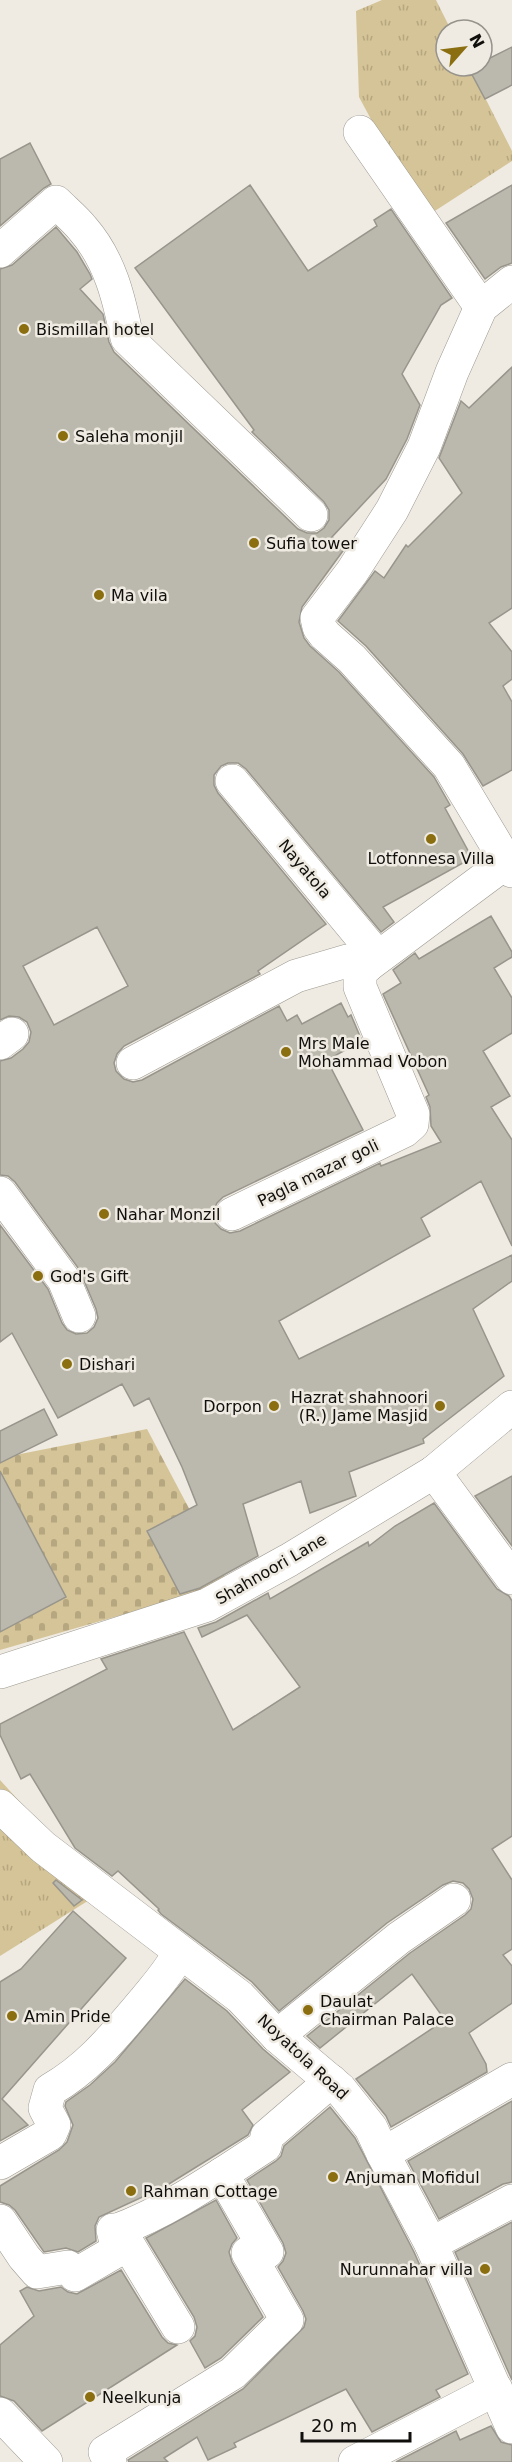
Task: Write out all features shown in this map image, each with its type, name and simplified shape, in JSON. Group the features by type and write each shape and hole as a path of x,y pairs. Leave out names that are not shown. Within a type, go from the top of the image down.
{"street":[{"path":"360,132 481,307"},
{"path":"0,251 56,202 83,228 105,261 119,298 127,338 311,514"},
{"path":"133,1063 296,976 347,961 373,961 510,866 449,766 352,659 325,635 319,627 317,618 352,572 392,510 424,447 452,372 481,307 512,282"},
{"name":"Nayatola","path":"232,781 373,961"},
{"name":"Pagla mazar goli","path":"232,1214 404,1131 412,1124 413,1114 360,987 360,973 373,961"},
{"path":"0,1193 64,1280 79,1316"},
{"name":"Shahnoori Lane","path":"0,1672 207,1605 289,1560 434,1472 512,1407"},
{"path":"434,1472 512,1578"},
{"name":"Noyatola Road","path":"0,1806 43,1847 179,1953 240,1997 277,2036 340,2089 371,2127 431,2244 512,2427"},
{"path":"277,2036 399,1938 454,1900"},
{"path":"0,2163 50,2134 54,2125 45,2108 50,2090 69,2079 102,2051 166,1974 179,1953"},
{"path":"383,2154 512,2079"},
{"path":"115,2230 130,2225 180,2199 265,2146 267,2136 331,2081"},
{"path":"100,2458 233,2373 286,2320 222,2174"},
{"path":"431,2244 512,2201"},
{"path":"0,2221 37,2272 68,2267 75,2275 118,2250 113,2230 115,2230"},
{"path":"115,2230 120,2231 127,2240 178,2327"},
{"path":"356,2462 496,2389"},
{"path":"0,2414 46,2462"}],"green space":[{"path":"382,0 436,0 445,18 434,18 434,78 475,78 512,151 512,161 424,218 359,97 356,11"},
{"path":"147,1429 229,1584 0,1650 0,1458"},
{"path":"0,1780 102,1892 0,1956"}],"building":[{"path":"512,47 512,85 485,99 474,78 494,78 494,56"},
{"path":"30,143 51,184 0,226 0,159"},
{"path":"250,185 308,271 377,226 374,220 391,209 452,298 441,305 402,374 420,405 407,439 386,479 332,537 345,548 302,607 299,622 304,638 310,646 339,672 434,777 450,805 445,808 472,858 383,907 394,922 381,932 246,769 238,763 221,766 214,775 214,785 218,793 326,924 258,971 260,974 124,1046 117,1054 114,1063 116,1071 124,1079 133,1082 142,1080 279,1006 287,1021 297,1015 302,1024 341,1003 348,1017 351,1015 362,1041 327,1060 363,1130 223,1197 213,1212 215,1223 230,1233 240,1231 380,1163 381,1166 441,1142 431,1126 430,1107 426,1097 429,1095 383,994 401,983 393,970 415,953 419,959 491,916 512,952 512,957 494,968 512,998 512,1033 483,1051 510,1096 491,1107 512,1140 512,1246 481,1181 421,1218 430,1236 279,1321 299,1359 512,1255 512,1281 473,1309 504,1376 423,1439 424,1443 349,1472 356,1496 310,1513 301,1481 243,1504 258,1556 200,1588 180,1594 147,1531 197,1505 182,1467 149,1398 134,1406 122,1384 58,1418 12,1333 0,1342 0,1225 48,1289 67,1330 76,1334 87,1333 94,1327 98,1318 79,1269 15,1182 8,1176 0,1175 0,1061 11,1058 23,1049 29,1042 31,1032 27,1022 19,1017 9,1016 0,1020 0,269 12,265 56,227 77,252 90,274 92,279 80,289 103,314 109,342 114,352 298,529 307,533 317,533 329,520 329,510 324,502 252,432 254,430 135,268","holes":["97,927 128,986 54,1025 23,966"]},
{"path":"512,185 512,263 501,267 485,279 446,223"},
{"path":"512,367 512,608 489,623 512,652 512,679 503,686 512,702 512,770 483,786 463,754 366,646 338,621 375,571 384,578 406,545 408,547 462,493 439,458 461,401 469,408"},
{"path":"44,1409 57,1435 0,1463 0,1431"},
{"path":"0,1471 66,1597 0,1632"},
{"path":"512,1476 512,1546 475,1496"},
{"path":"434,1503 497,1589 509,1596 512,1601 512,1836 492,1849 512,1880 512,1949 503,1955 512,1966 512,2003 469,2033 486,2064 487,2072 391,2127 386,2116 356,2079 445,2020 412,1974 320,2048 307,2036 410,1953 465,1915 471,1909 473,1899 469,1889 463,1883 453,1881 443,1885 387,1923 279,2011 252,1982 161,1914 159,1909 118,1871 112,1876 75,1848 30,1774 21,1779 0,1735 0,1724 107,1669 101,1659 184,1632 233,1730 300,1687 247,1615 202,1637 198,1628 216,1622 268,1593 270,1599 368,1542 369,1546 395,1526"},
{"path":"56,1880 82,1900 74,1906 53,1883"},
{"path":"73,1911 126,1958 2,2099 28,2125 0,2141 0,1982 21,1969"},
{"path":"185,1979 227,2011 263,2049 290,2072 242,2110 253,2125 248,2135 164,2187 99,2217 95,2226 96,2241 78,2252 66,2248 44,2252 15,2210 0,2202 0,2186 59,2150 67,2142 73,2125 65,2106 66,2102 90,2085 115,2062"},
{"path":"512,2101 512,2182 503,2184 439,2219 408,2161"},
{"path":"330,2107 355,2138 414,2252 468,2374 436,2390 440,2397 372,2432 346,2389 234,2443 236,2447 208,2460 197,2437 164,2458 168,2462 129,2462 128,2460 243,2389 304,2327 306,2319 303,2311 278,2267 286,2253 283,2243 247,2180 276,2161 281,2156 284,2146"},
{"path":"216,2200 237,2238 229,2252 232,2262 263,2317 221,2358 205,2368 190,2341 195,2336 197,2327 194,2317 146,2238"},
{"path":"512,2222 512,2380 455,2252"},
{"path":"121,2270 162,2337 168,2343 177,2345 42,2431 14,2401 0,2396 0,2345 34,2316 20,2291 27,2287 39,2291 61,2287 77,2294"},
{"path":"491,2426 501,2442 512,2445 512,2462 396,2462 456,2431 460,2440"}],"place":[{"name":"Bismillah hotel","path":"24,329"},
{"name":"Saleha monjil","path":"63,436"},
{"name":"Sufia tower","path":"254,543"},
{"name":"Ma vila","path":"99,595"},
{"name":"Lotfonnesa Villa","path":"431,839"},
{"name":"Mrs Male Mohammad Vobon","path":"286,1052"},
{"name":"Nahar Monzil","path":"104,1214"},
{"name":"God's Gift","path":"38,1276"},
{"name":"Dishari","path":"67,1364"},
{"name":"Dorpon","path":"274,1406"},
{"name":"Hazrat shahnoori (R.) Jame Masjid","path":"440,1406"},
{"name":"Daulat Chairman Palace","path":"308,2010"},
{"name":"Amin Pride","path":"12,2016"},
{"name":"Anjuman Mofidul","path":"333,2177"},
{"name":"Rahman Cottage","path":"131,2191"},
{"name":"Nurunnahar villa","path":"485,2269"},
{"name":"Neelkunja","path":"90,2397"}]}
